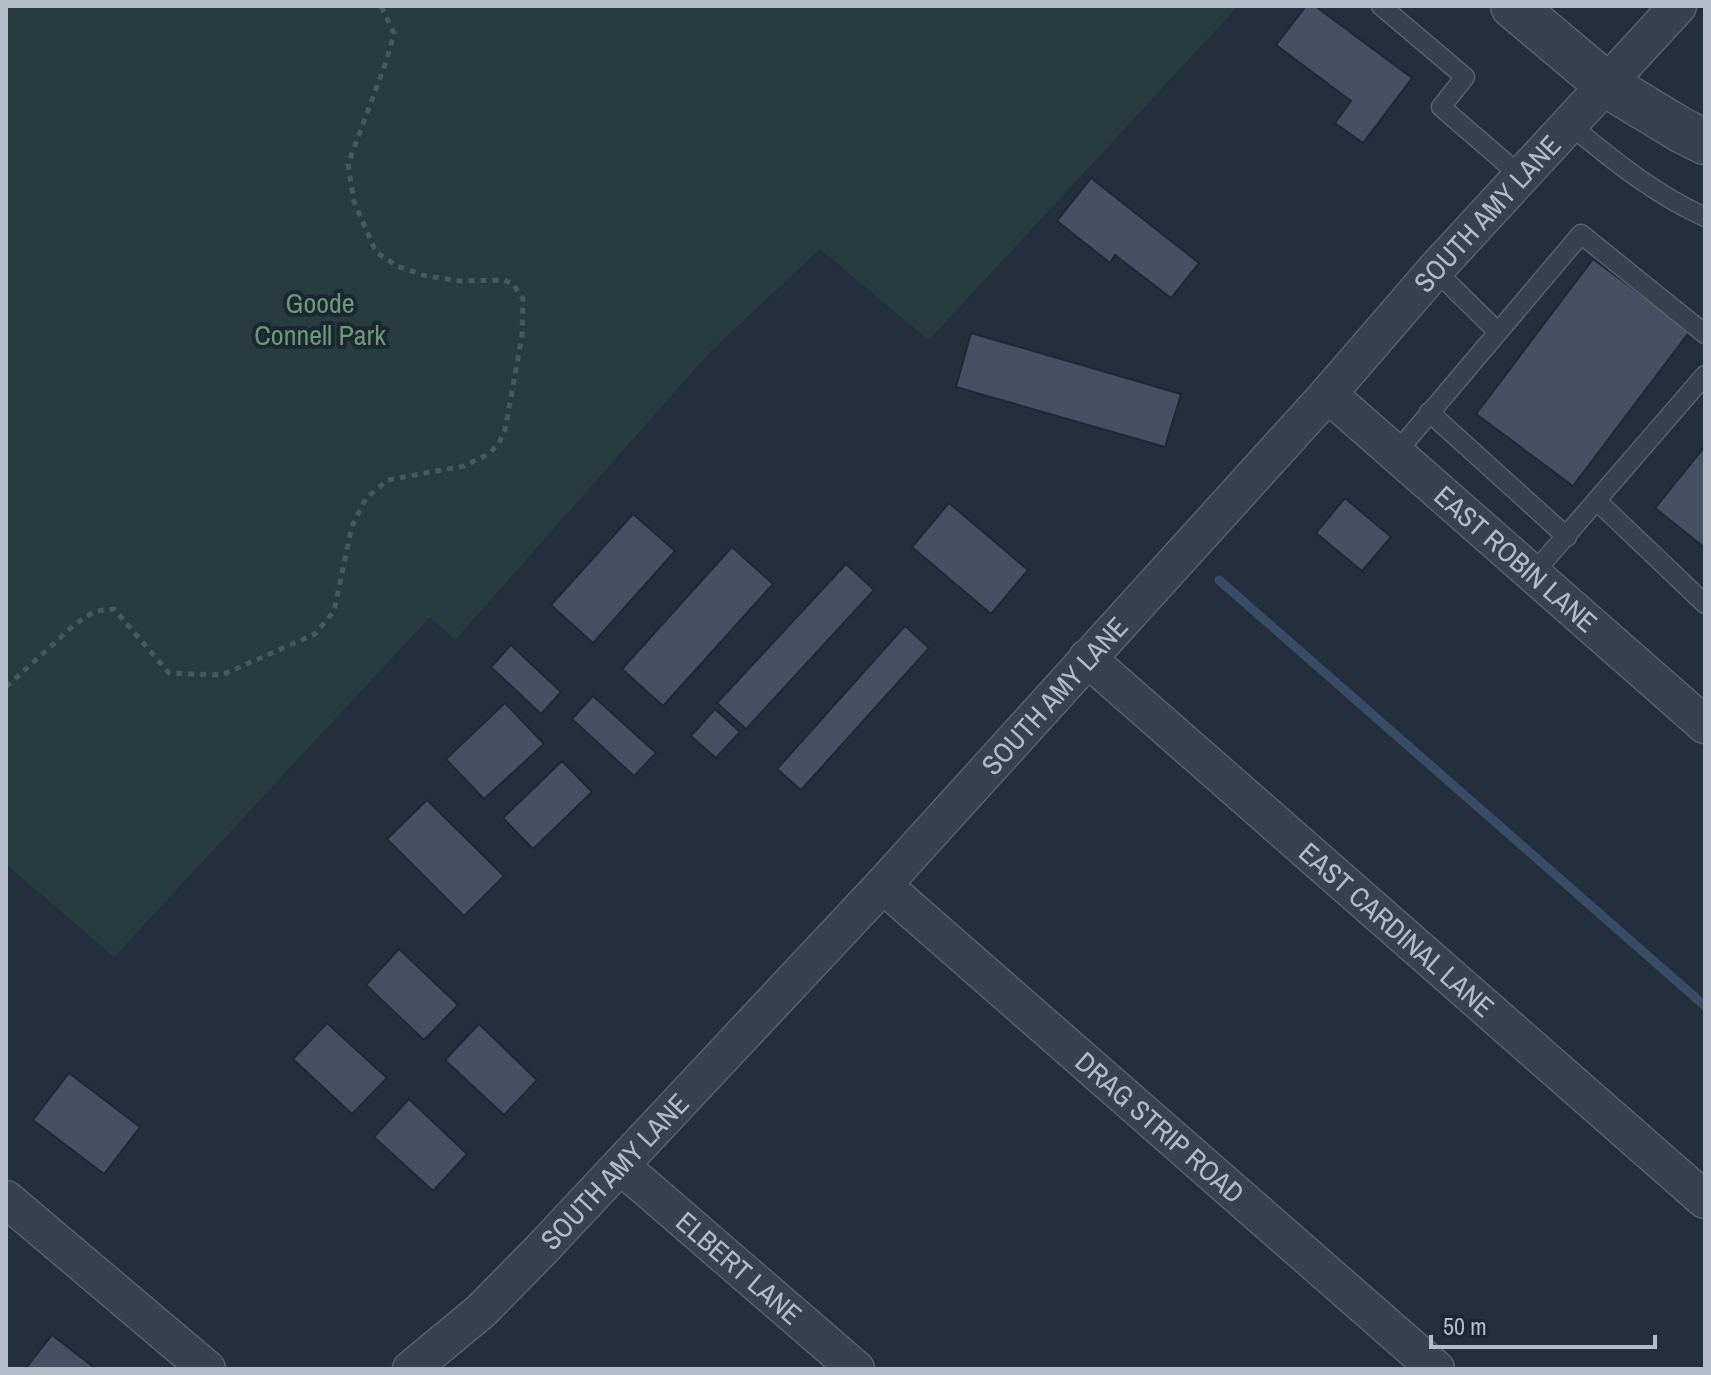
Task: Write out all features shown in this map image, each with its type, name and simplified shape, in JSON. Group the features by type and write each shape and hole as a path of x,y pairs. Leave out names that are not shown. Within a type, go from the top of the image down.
{"street":[{"path":"1513,6 1607,85 1705,142"},
{"name":"SOUTH AMY LANE","path":"411,1369 481,1311 883,885 1328,394 1435,270 1678,6"},
{"name":"EAST ROBIN LANE","path":"1328,394 1705,725"},
{"name":"EAST CARDINAL LANE","path":"1087,658 1705,1200"},
{"name":"DRAG STRIP ROAD","path":"883,885 1436,1369"},
{"name":"ELBERT LANE","path":"621,1166 856,1369"},
{"path":"6,1199 207,1369"}],"lane":[{"path":"1381,6 1465,77 1441,107 1522,177"},
{"path":"1570,125 1632,176 1705,217"},
{"path":"1396,453 1581,234 1705,334"},
{"path":"1435,270 1498,332"},
{"path":"1532,575 1705,375"},
{"path":"1429,412 1567,537"},
{"path":"1597,501 1705,604"}],"path":[{"path":"6,687 44,650 95,611 114,609 169,673 222,675 315,634 334,611 352,526 366,498 388,480 464,466 487,455 498,445 505,430 522,336 523,299 513,284 504,280 461,281 426,276 397,266 376,252 354,202 348,164 394,33 381,6"}],"green space":[{"name":"Goode Connell Park","path":"6,6 1238,6 929,340 820,249 710,352 455,640 430,617 114,957 6,864"}],"building":[{"path":"1306,6 1315,6 1412,78 1363,143 1335,123 1351,101 1276,45"},
{"path":"1091,178 1199,263 1171,298 1115,255 1110,263 1057,221"},
{"path":"1593,259 1690,331 1573,486 1476,414"},
{"path":"971,333 1181,394 1165,447 956,387"},
{"path":"1705,446 1705,548 1655,508"},
{"path":"1345,498 1391,537 1362,571 1316,533"},
{"path":"949,503 1028,570 991,614 912,547"},
{"path":"633,514 675,551 593,643 551,605"},
{"path":"732,547 773,584 663,706 622,669"},
{"path":"846,564 874,590 746,729 717,703"},
{"path":"905,626 929,648 801,790 777,769"},
{"path":"511,645 561,692 541,714 491,667"},
{"path":"593,696 656,753 634,776 572,719"},
{"path":"505,703 544,744 484,799 446,759"},
{"path":"715,709 740,732 716,758 691,736"},
{"path":"562,761 592,792 533,849 503,818"},
{"path":"427,800 504,876 464,916 387,839"},
{"path":"399,949 458,1005 424,1040 366,985"},
{"path":"327,1023 387,1078 352,1114 293,1059"},
{"path":"479,1024 537,1080 504,1115 445,1060"},
{"path":"69,1073 140,1127 104,1174 33,1120"},
{"path":"409,1099 467,1154 433,1191 374,1137"},
{"path":"52,1335 96,1369 25,1369"}],"waterway":[{"path":"1219,580 1705,1006"}]}
